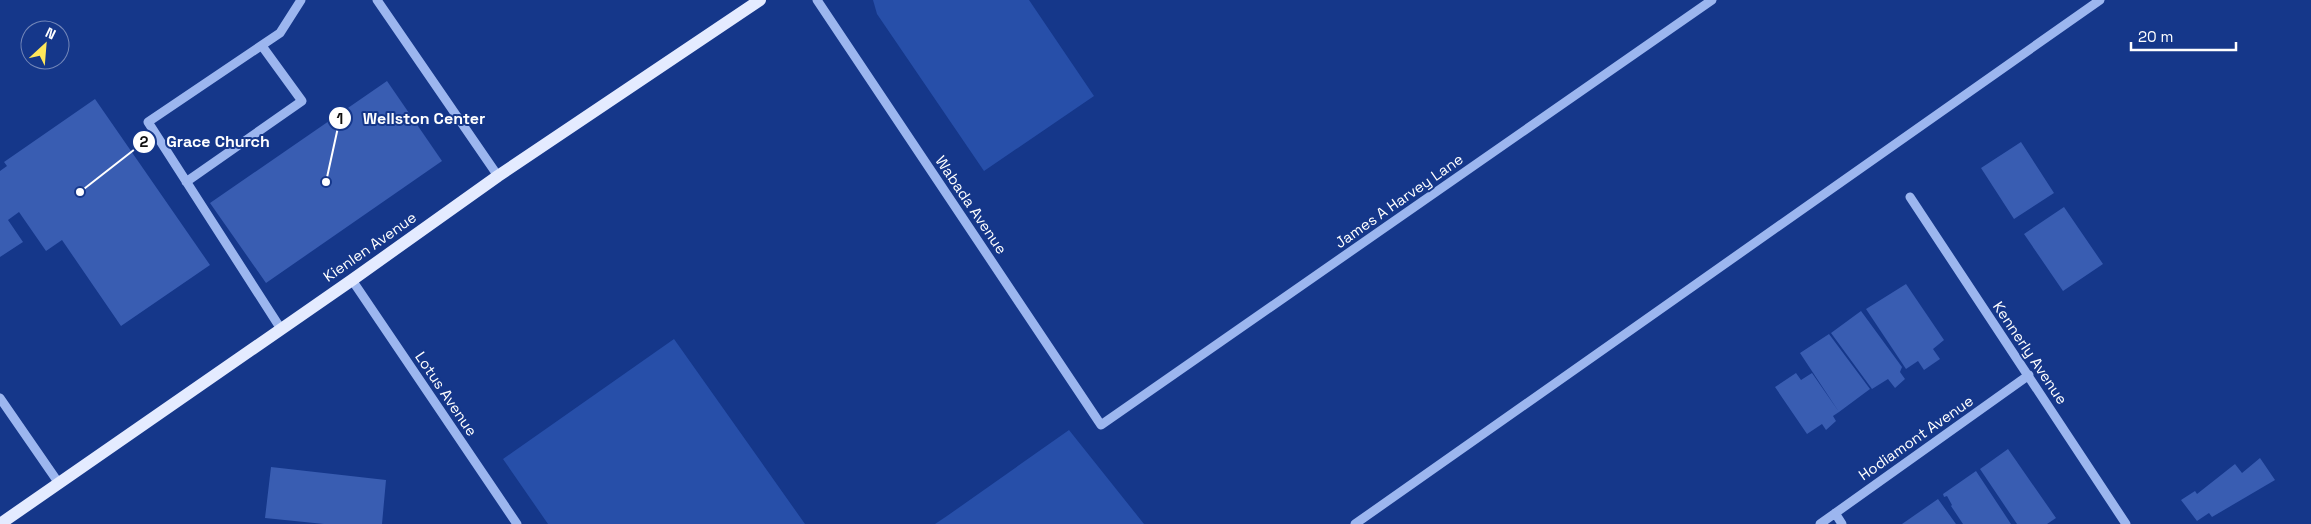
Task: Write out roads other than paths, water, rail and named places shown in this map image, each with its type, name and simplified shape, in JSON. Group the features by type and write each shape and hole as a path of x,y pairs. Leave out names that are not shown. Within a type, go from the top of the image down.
{"main road":[{"name":"Kienlen Avenue","path":"0,524 352,280 498,176 760,0"}],"street":[{"path":"281,329 148,122 280,33 301,0"},
{"path":"377,0 498,176"},
{"name":"Wabada Avenue","path":"818,0 1101,425"},
{"name":"James A Harvey Lane","path":"1101,425 1712,0"},
{"path":"2087,0 2087,10"},
{"path":"1355,524 2100,0"},
{"path":"186,182 302,100 262,46"},
{"name":"Kennerly Avenue","path":"1910,198 2126,524"},
{"name":"Lotus Avenue","path":"352,280 518,524"},
{"name":"Hodiamont Avenue","path":"1820,524 2029,375"},
{"path":"0,398 58,482"},
{"path":"1835,513 1842,524"}],"place":[{"name":"Wellston Center","path":"326,182"},
{"name":"Grace Church","path":"80,192"}]}
